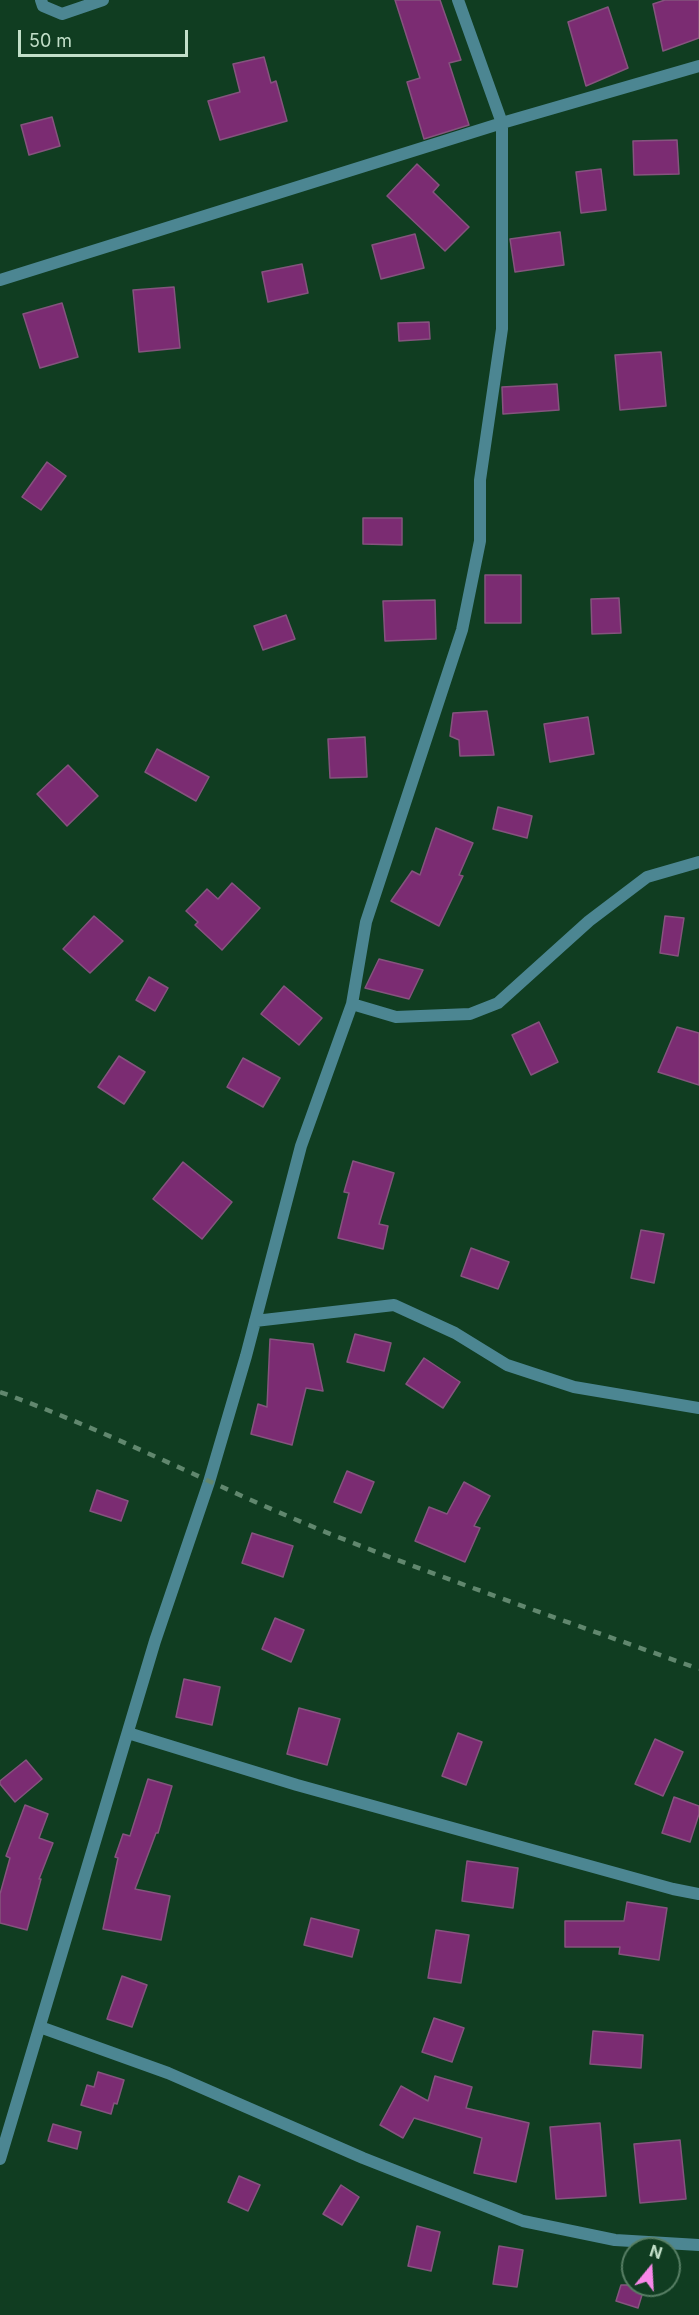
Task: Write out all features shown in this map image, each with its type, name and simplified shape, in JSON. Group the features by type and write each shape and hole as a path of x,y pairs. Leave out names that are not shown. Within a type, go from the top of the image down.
{"street":[{"path":"41,0 43,6 62,14 103,0"},
{"path":"0,2159 155,1641 209,1482 255,1321 300,1146 352,1004 366,922 462,630 480,541 480,480 502,329 502,123 458,0"},
{"path":"0,280 502,123 699,66"},
{"path":"352,1004 396,1017 470,1014 498,1003 589,921 648,877 699,862"},
{"path":"255,1321 394,1305 455,1333 507,1365 574,1388 699,1408"},
{"path":"128,1733 297,1785 673,1889 699,1894"},
{"path":"40,2027 168,2073 363,2158 523,2221 615,2240 699,2245"}],"building":[{"path":"395,0 440,0 461,60 449,63 469,125 424,139 407,82 420,78"},
{"path":"665,0 699,0 699,38 663,51 653,4"},
{"path":"608,7 628,68 586,86 568,22"},
{"path":"264,57 271,83 276,81 287,121 220,140 208,101 240,92 233,64"},
{"path":"52,117 60,146 29,155 21,125"},
{"path":"677,140 679,174 634,175 633,141"},
{"path":"417,164 439,185 433,192 469,227 445,251 387,196"},
{"path":"601,169 606,210 581,213 576,172"},
{"path":"560,232 564,265 515,272 510,239"},
{"path":"415,234 424,268 381,279 372,245"},
{"path":"302,264 308,293 268,302 262,272"},
{"path":"174,287 180,348 139,352 133,290"},
{"path":"62,303 78,357 40,368 23,314"},
{"path":"429,322 430,339 399,341 398,323"},
{"path":"661,352 666,406 620,410 615,355"},
{"path":"557,384 559,410 503,414 502,387"},
{"path":"47,462 66,476 41,510 22,497"},
{"path":"363,518 402,518 402,545 363,544"},
{"path":"485,575 521,575 521,623 485,623"},
{"path":"619,598 621,633 592,634 591,599"},
{"path":"435,600 436,639 385,641 383,601"},
{"path":"286,615 295,639 263,650 254,626"},
{"path":"487,711 494,755 460,756 459,740 450,736 453,713"},
{"path":"588,717 594,754 550,762 544,724"},
{"path":"365,737 367,777 330,778 328,739"},
{"path":"157,749 209,777 196,801 145,772"},
{"path":"68,765 98,796 67,826 37,794"},
{"path":"498,807 532,816 527,838 493,829"},
{"path":"436,828 473,843 459,875 463,876 439,926 391,901 412,871 420,875"},
{"path":"232,883 260,908 222,950 195,925 198,922 186,911 207,889 218,899"},
{"path":"94,916 123,941 90,973 63,949"},
{"path":"665,916 684,918 678,956 660,953"},
{"path":"379,959 423,970 409,999 365,988"},
{"path":"149,977 168,988 155,1011 136,1000"},
{"path":"284,986 322,1018 299,1045 261,1014"},
{"path":"539,1022 558,1062 531,1075 512,1035"},
{"path":"677,1027 699,1033 699,1085 658,1072"},
{"path":"119,1056 145,1072 124,1104 98,1087"},
{"path":"243,1058 280,1078 263,1107 227,1087"},
{"path":"353,1161 394,1173 379,1224 388,1226 383,1249 338,1238 349,1193 344,1192"},
{"path":"183,1162 232,1202 202,1239 153,1199"},
{"path":"641,1230 664,1234 654,1283 631,1278"},
{"path":"471,1248 509,1262 498,1289 461,1276"},
{"path":"355,1334 391,1343 384,1371 347,1362"},
{"path":"270,1339 313,1344 323,1391 306,1388 292,1445 251,1434 258,1404 267,1407"},
{"path":"424,1358 460,1382 443,1408 406,1384"},
{"path":"347,1471 374,1482 361,1513 334,1502"},
{"path":"464,1482 490,1496 474,1526 480,1528 465,1562 415,1541 429,1507 447,1514"},
{"path":"97,1490 128,1501 121,1521 90,1511"},
{"path":"252,1533 293,1546 283,1577 242,1563"},
{"path":"275,1618 304,1630 291,1662 262,1649"},
{"path":"184,1679 220,1687 212,1725 176,1717"},
{"path":"299,1708 340,1719 327,1765 287,1754"},
{"path":"458,1733 482,1742 466,1785 442,1776"},
{"path":"655,1739 683,1752 663,1796 635,1784"},
{"path":"26,1760 42,1779 15,1802 0,1781"},
{"path":"148,1779 172,1786 158,1833 156,1833 135,1889 170,1896 161,1940 103,1929 118,1858 115,1857 123,1834 130,1836"},
{"path":"674,1797 699,1806 699,1814 690,1842 662,1833"},
{"path":"25,1805 48,1814 39,1838 53,1843 39,1879 41,1879 27,1930 0,1923 0,1894 10,1858 6,1856"},
{"path":"467,1861 518,1868 513,1908 462,1901"},
{"path":"627,1902 667,1908 659,1960 619,1954 620,1947 565,1947 565,1921 624,1921"},
{"path":"311,1918 359,1930 352,1957 304,1945"},
{"path":"436,1930 469,1935 461,1983 428,1978"},
{"path":"122,1976 147,1985 132,2027 107,2019"},
{"path":"434,2018 464,2028 452,2062 422,2052"},
{"path":"593,2031 643,2035 641,2068 590,2064"},
{"path":"98,2072 124,2080 117,2104 114,2103 111,2114 81,2105 87,2085 94,2087"},
{"path":"435,2076 472,2087 466,2108 529,2123 516,2182 474,2173 482,2138 414,2118 403,2138 380,2125 401,2086 428,2101"},
{"path":"600,2123 606,2196 556,2199 550,2127"},
{"path":"53,2124 81,2132 77,2149 48,2141"},
{"path":"680,2140 686,2199 640,2203 634,2144"},
{"path":"239,2176 260,2185 248,2211 228,2202"},
{"path":"341,2185 359,2197 342,2225 323,2214"},
{"path":"417,2226 440,2232 431,2271 408,2266"},
{"path":"499,2246 523,2250 517,2287 493,2284"},
{"path":"621,2285 621,2297 641,2297 638,2308 616,2301"}],"railway":[{"path":"0,1392 84,1425 378,1553 699,1669"}]}
